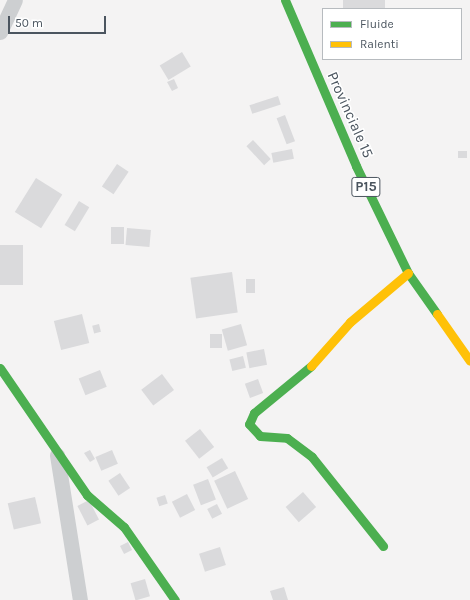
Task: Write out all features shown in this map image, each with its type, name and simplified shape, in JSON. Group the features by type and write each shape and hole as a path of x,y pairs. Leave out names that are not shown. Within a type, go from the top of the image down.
{"street":[{"path":"0,32 15,0"},
{"name":"Provinciale 15","path":"286,0 356,166 408,273 470,361"},
{"path":"383,546 312,457 287,438 260,436 249,424 254,413 306,372 350,322 408,273"},
{"path":"0,368 56,453 88,495 124,526 175,600"},
{"path":"56,453 80,600"}],"building":[{"path":"343,0 385,0 385,8 343,8"},
{"path":"182,52 191,67 168,80 160,65"},
{"path":"174,79 178,88 172,91 167,82"},
{"path":"278,96 281,105 252,114 249,105"},
{"path":"285,115 295,141 287,144 277,118"},
{"path":"253,140 271,159 264,165 246,146"},
{"path":"292,149 294,159 273,163 271,153"},
{"path":"458,151 467,151 467,158 458,158"},
{"path":"117,164 129,172 114,194 102,186"},
{"path":"36,178 62,194 41,228 15,212"},
{"path":"79,201 89,207 75,231 65,225"},
{"path":"111,227 124,227 124,244 111,244"},
{"path":"127,228 151,230 149,247 126,245"},
{"path":"0,245 23,245 23,285 0,285"},
{"path":"232,272 238,313 196,318 190,278"},
{"path":"246,279 255,279 255,293 246,293"},
{"path":"82,314 89,343 61,350 54,321"},
{"path":"99,324 101,332 94,333 92,326"},
{"path":"241,324 247,345 228,351 222,330"},
{"path":"210,334 222,334 222,348 210,348"},
{"path":"264,349 267,365 249,368 246,352"},
{"path":"243,356 246,368 232,371 229,359"},
{"path":"100,370 107,387 85,395 79,379"},
{"path":"162,374 174,390 153,406 141,390"},
{"path":"258,379 263,393 250,398 245,384"},
{"path":"200,429 214,447 199,459 185,441"},
{"path":"90,450 95,459 90,462 84,453"},
{"path":"112,450 118,464 101,471 95,457"},
{"path":"222,458 228,468 213,478 207,467"},
{"path":"235,471 248,499 227,509 214,481"},
{"path":"120,473 130,488 118,496 108,481"},
{"path":"208,479 216,500 201,505 193,485"},
{"path":"303,492 316,507 299,522 286,507"},
{"path":"187,494 195,510 180,518 172,502"},
{"path":"165,495 168,504 159,506 156,498"},
{"path":"35,497 41,523 14,530 8,503"},
{"path":"89,500 99,520 87,526 77,506"},
{"path":"217,504 222,514 212,519 207,509"},
{"path":"128,542 132,550 124,554 120,546"},
{"path":"220,547 226,565 205,572 199,554"},
{"path":"145,579 150,596 135,600 131,583"},
{"path":"284,587 288,600 273,600 270,591"}],"traffic: fast":[{"path":"285,0 356,166 408,273 437,314"},
{"path":"311,366 254,413 249,424 260,436 287,438 312,457 383,546"},
{"path":"0,368 87,495 124,527 175,600"}],"traffic: slow":[{"path":"311,366 350,322 408,273"},
{"path":"437,314 470,361"}]}
